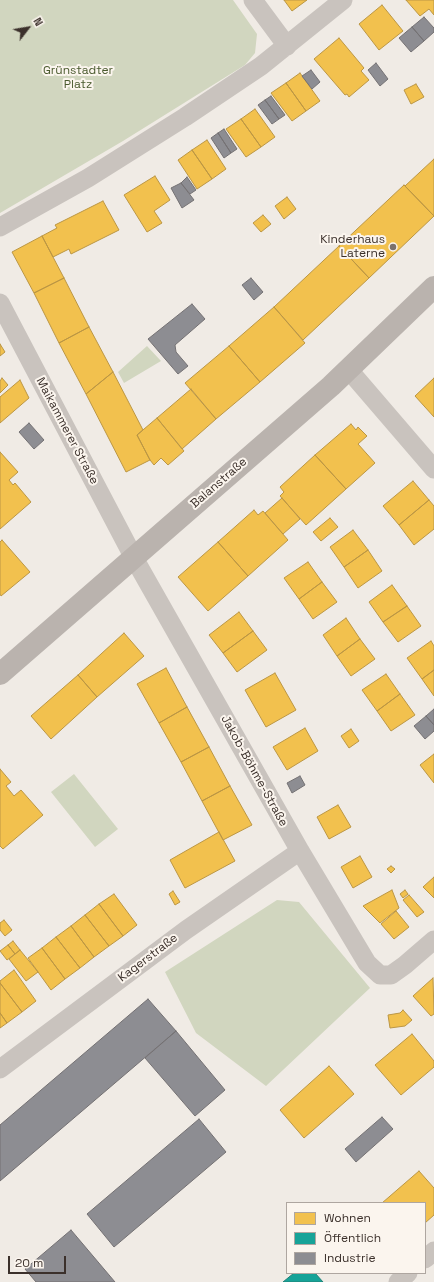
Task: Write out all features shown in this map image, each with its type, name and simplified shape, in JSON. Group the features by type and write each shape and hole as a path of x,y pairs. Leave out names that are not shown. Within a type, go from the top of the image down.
{"street":[{"path":"253,0 287,46"},
{"path":"0,227 88,178 185,117 261,66 343,0"},
{"name":"Balanstraße","path":"0,674 348,369 434,287"},
{"name":"Maikammerer Straße","path":"0,303 134,558"},
{"path":"348,369 434,469"},
{"name":"Jakob-Böhme-Straße","path":"134,558 300,851 367,963 380,975 391,975 434,940"},
{"name":"Kagerstraße","path":"0,1070 186,930 300,851"},
{"path":"426,1258 434,1251"},
{"path":"398,1282 407,1274"}],"green space":[{"name":"Grünstadter Platz","path":"0,0 233,0 257,34 255,53 245,65 123,141 0,213"},
{"path":"147,346 161,361 124,383 118,372"},
{"path":"74,774 118,829 95,847 51,792"},
{"path":"277,900 299,902 370,988 266,1086 196,1033 165,972"}],"building: Wohnen":[{"path":"284,0 307,0 292,11"},
{"path":"406,0 434,0 434,15 429,9 420,16"},
{"path":"382,5 403,31 379,50 359,24"},
{"path":"339,38 364,68 361,71 369,80 349,97 347,94 345,95 314,59"},
{"path":"300,73 320,101 306,111 286,83"},
{"path":"286,83 306,111 292,121 271,93"},
{"path":"416,84 424,97 411,104 404,90"},
{"path":"255,109 275,137 261,147 241,119"},
{"path":"241,119 261,147 246,157 226,129"},
{"path":"207,140 226,169 212,179 192,150"},
{"path":"192,150 212,179 197,189 178,160"},
{"path":"434,159 434,216 405,186"},
{"path":"155,176 170,200 154,211 162,223 147,232 124,195"},
{"path":"404,185 434,216 369,278 339,246"},
{"path":"287,197 296,209 284,219 275,206"},
{"path":"103,201 119,230 71,254 69,249 53,257 42,236 57,228 55,225"},
{"path":"263,215 271,224 261,232 253,223"},
{"path":"42,236 64,278 34,293 12,252"},
{"path":"339,246 369,278 303,340 274,307"},
{"path":"64,278 89,327 59,343 34,293"},
{"path":"274,307 305,343 260,382 229,346"},
{"path":"89,327 113,372 86,394 59,343"},
{"path":"0,344 5,352 0,356"},
{"path":"229,346 260,382 216,419 185,383"},
{"path":"113,372 143,430 137,435 150,460 126,472 86,394"},
{"path":"2,378 8,385 0,393 0,381"},
{"path":"434,378 434,417 415,396"},
{"path":"20,380 29,398 0,423 0,397"},
{"path":"191,389 216,419 182,449 157,418"},
{"path":"157,418 184,451 168,465 161,458 154,465 137,435"},
{"path":"351,424 356,430 358,427 367,436 358,444 375,463 346,489 315,455"},
{"path":"0,452 18,472 9,480 13,485 15,483 31,502 0,529"},
{"path":"315,455 346,489 306,525 280,496 284,492 280,487"},
{"path":"413,481 429,500 399,525 383,506"},
{"path":"282,498 300,519 283,534 265,513"},
{"path":"429,500 434,506 434,529 414,545 399,525"},
{"path":"254,510 258,515 263,511 288,540 248,576 218,542"},
{"path":"330,518 338,527 321,541 313,532"},
{"path":"353,530 368,550 344,567 330,547"},
{"path":"2,540 30,572 1,596 0,542"},
{"path":"218,542 248,576 208,611 178,577"},
{"path":"368,550 382,571 358,588 344,567"},
{"path":"308,562 322,582 299,599 284,578"},
{"path":"322,582 337,602 313,619 299,599"},
{"path":"392,585 407,606 383,622 369,602"},
{"path":"407,606 421,626 398,642 383,622"},
{"path":"239,612 253,631 223,653 209,635"},
{"path":"346,618 360,639 337,656 323,635"},
{"path":"253,631 267,650 237,672 223,653"},
{"path":"124,633 144,656 97,697 78,675"},
{"path":"360,639 375,659 351,676 337,656"},
{"path":"431,641 434,646 434,670 422,679 407,658"},
{"path":"166,668 187,707 159,723 137,684"},
{"path":"434,670 434,696 422,679"},
{"path":"275,673 296,710 266,727 245,690"},
{"path":"386,674 400,694 377,711 362,690"},
{"path":"78,675 97,697 51,739 31,716"},
{"path":"400,694 415,715 391,731 377,711"},
{"path":"187,707 209,747 181,762 159,723"},
{"path":"305,728 318,751 287,770 273,747"},
{"path":"351,729 359,741 349,748 341,736"},
{"path":"209,747 230,786 202,801 181,762"},
{"path":"434,754 434,783 420,765"},
{"path":"0,769 11,782 6,786 14,796 21,790 43,815 3,849 0,846"},
{"path":"230,786 252,825 223,840 202,801"},
{"path":"338,805 351,827 329,839 317,817"},
{"path":"219,832 235,861 185,888 170,860"},
{"path":"360,856 372,877 353,888 341,867"},
{"path":"391,866 395,869 391,873 387,869"},
{"path":"434,877 434,898 423,887"},
{"path":"392,890 399,908 380,923 363,906"},
{"path":"405,890 408,894 403,898 400,894"},
{"path":"173,891 180,902 175,905 169,894"},
{"path":"114,894 137,925 123,936 99,904"},
{"path":"409,895 424,912 417,917 403,900"},
{"path":"99,904 123,936 109,946 85,915"},
{"path":"396,911 409,927 394,939 381,924"},
{"path":"85,915 109,946 94,957 71,926"},
{"path":"4,920 12,930 5,936 0,930 0,923"},
{"path":"71,926 94,957 80,968 56,937"},
{"path":"56,937 80,968 65,979 42,948"},
{"path":"13,941 20,950 15,954 8,945"},
{"path":"8,945 15,954 7,960 0,951"},
{"path":"42,948 65,979 51,990 28,958"},
{"path":"20,950 38,972 26,981 9,959"},
{"path":"14,970 36,1001 22,1012 0,983 0,981"},
{"path":"433,978 434,1014 431,1016 413,996"},
{"path":"0,983 22,1012 7,1023 0,1013"},
{"path":"403,1010 412,1020 405,1026 390,1028 388,1015 400,1013"},
{"path":"0,1013 7,1023 0,1028"},
{"path":"412,1034 434,1061 434,1067 401,1095 375,1065"},
{"path":"329,1066 354,1094 304,1138 280,1110"},
{"path":"419,1171 434,1188 434,1215 426,1222 426,1202 383,1202"}],"building: Öffentlich":[{"path":"293,1274 316,1274 323,1282 283,1282"}],"building: Industrie":[{"path":"424,17 434,28 434,32 424,41 412,27"},
{"path":"412,27 424,41 411,52 399,38"},
{"path":"376,63 388,79 380,86 368,70"},
{"path":"311,70 320,82 312,89 302,76"},
{"path":"271,96 285,115 279,119 265,100"},
{"path":"265,100 279,119 272,124 258,105"},
{"path":"224,129 237,149 231,153 218,133"},
{"path":"218,133 231,153 224,158 211,138"},
{"path":"187,177 196,190 190,194 181,183"},
{"path":"181,183 194,200 182,208 171,188"},
{"path":"251,278 263,292 254,300 242,285"},
{"path":"192,304 205,319 175,345 176,352 188,366 178,374 148,339"},
{"path":"29,423 44,440 34,449 19,432"},
{"path":"434,709 434,725 426,716"},
{"path":"426,716 434,725 434,731 425,739 414,726"},
{"path":"300,776 305,785 292,793 287,783"},
{"path":"148,999 176,1031 0,1181 0,1125"},
{"path":"176,1031 225,1090 195,1116 145,1058"},
{"path":"382,1117 393,1129 356,1162 345,1149"},
{"path":"199,1119 226,1152 114,1247 87,1214"},
{"path":"71,1230 115,1282 36,1282 25,1269"}],"place":[{"name":"Kinderhaus Laterne","path":"393,247"}]}
